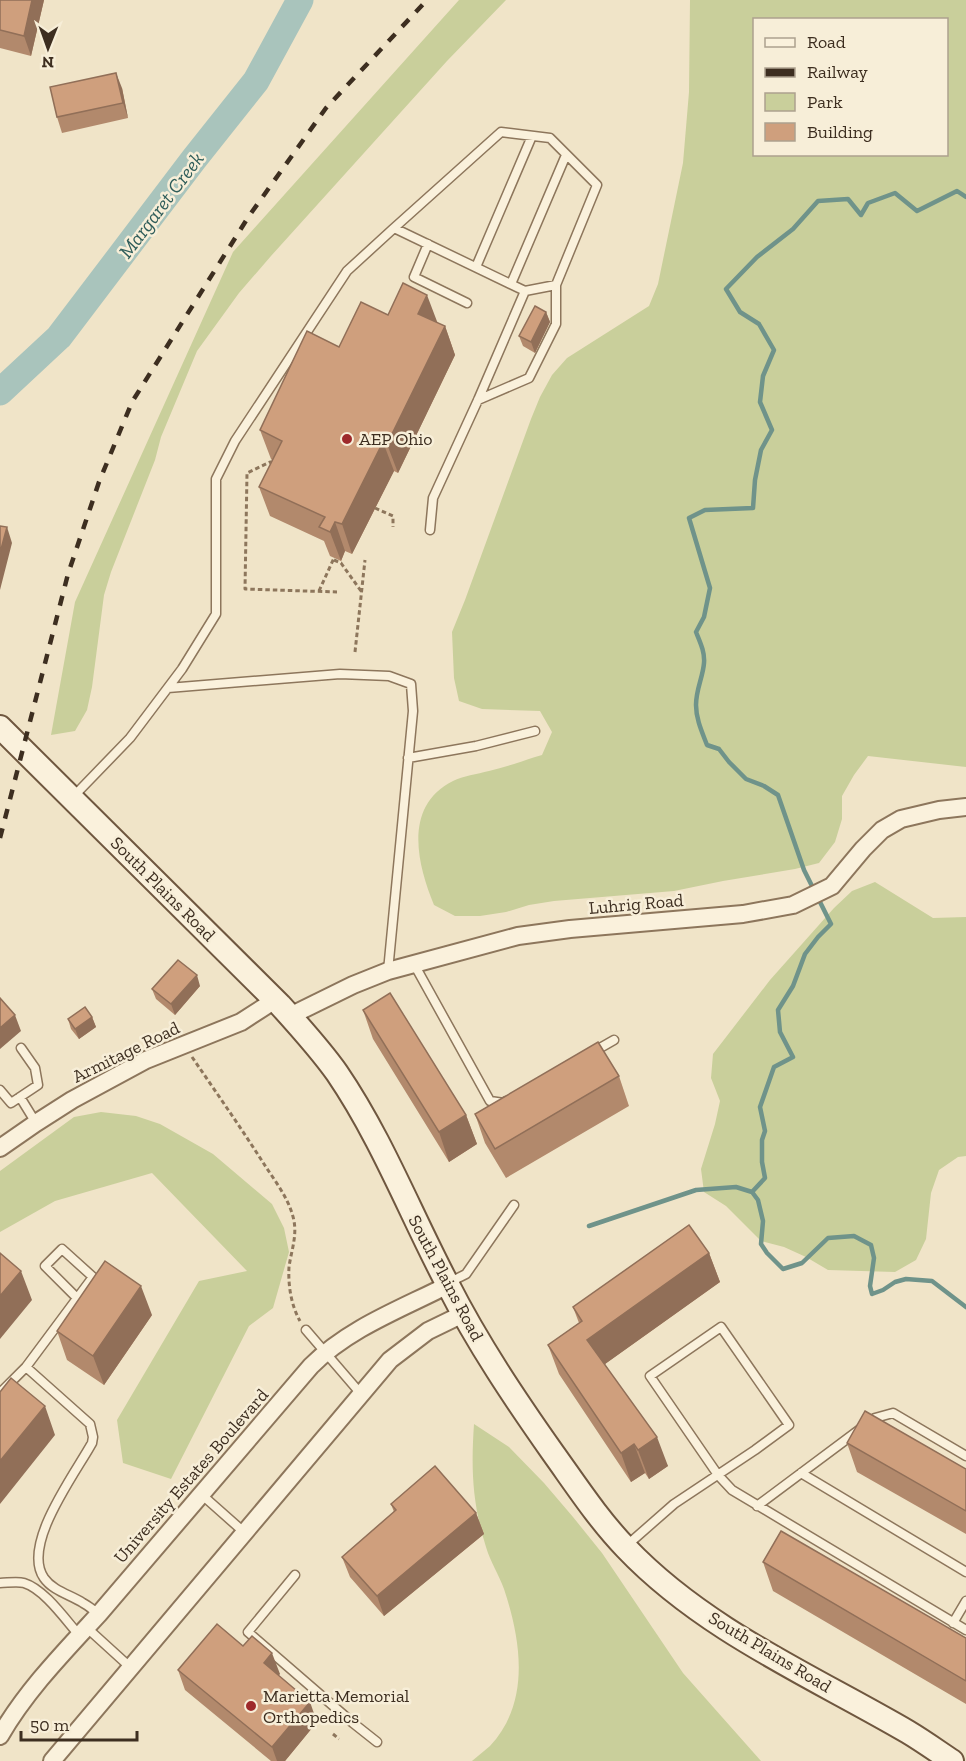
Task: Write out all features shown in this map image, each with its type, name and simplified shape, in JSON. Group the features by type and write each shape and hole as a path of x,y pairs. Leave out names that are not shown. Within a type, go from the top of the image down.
{"main road":[{"name":"South Plains Road","path":"0,727 283,1008 337,1073 364,1118 463,1314 520,1407 579,1490 625,1547 671,1590 725,1628 910,1733 952,1761"}],"street":[{"name":"Luhrig Road","path":"283,1008 413,963 518,936 570,929 743,914 793,905 832,886 882,830 901,819 939,810 966,807"},
{"name":"Armitage Road","path":"0,1148 72,1100 146,1060 241,1022 283,1008"},
{"name":"University Estates Boulevard","path":"0,1736 26,1696 325,1352 372,1322 447,1284"},
{"path":"52,1761 390,1360 428,1332 463,1314"}],"lane":[{"path":"71,798 130,738 182,669 216,614 216,479 228,452 347,271 501,132 550,138 597,185 556,285 555,324 529,378 478,400"},
{"path":"476,267 532,136"},
{"path":"511,284 566,155"},
{"path":"394,228 525,291 556,285"},
{"path":"428,244 414,277 467,303"},
{"path":"430,530 433,498 525,291"},
{"path":"168,688 340,674 389,676 411,684 413,711 388,971"},
{"path":"408,758 476,746 535,731"},
{"path":"413,963 490,1101 504,1103 514,1097"},
{"path":"584,1057 614,1040"},
{"path":"0,1090 11,1104 38,1085 35,1068 21,1048"},
{"path":"20,1097 36,1123"},
{"path":"447,1284 466,1274 514,1204"},
{"path":"0,1393 58,1327 93,1277 62,1249 45,1266 77,1298"},
{"path":"625,1547 674,1504 718,1475 789,1425 721,1327 650,1376 718,1475 732,1490 757,1506 966,1630"},
{"path":"306,1330 361,1394"},
{"path":"26,1366 90,1424 92,1430 92,1443 49,1518 38,1548 38,1561 39,1569 45,1580 99,1614"},
{"path":"757,1506 875,1418 892,1413 966,1456"},
{"path":"801,1473 966,1572"},
{"path":"201,1493 245,1533"},
{"path":"295,1575 248,1632 377,1742"},
{"path":"0,1583 23,1583 37,1590 82,1631 130,1667"},
{"path":"953,1623 966,1601"}],"path":[{"path":"280,467 270,462 247,473 245,589 337,592"},
{"path":"375,508 393,516 393,527"},
{"path":"319,591 334,559 341,563 361,591"},
{"path":"355,652 365,560"},
{"path":"183,1045 283,1193 294,1220 295,1233 290,1266 292,1303 298,1319 306,1330"},
{"path":"333,1734 339,1739"}],"green space":[{"path":"459,0 506,0 447,61 271,256 239,293 197,351 161,437 155,460 111,572 104,595 87,710 75,731 51,735 75,602 233,252"},
{"path":"690,0 966,0 966,767 868,756 842,796 842,819 835,842 819,863 674,891 554,901 480,916 455,916 434,905 423,872 418,837 427,805 437,792 457,779 542,755 552,732 540,711 482,709 459,701 454,678 452,632 531,419 552,375 567,358 649,306 658,284 683,163 689,92"},
{"path":"875,882 933,918 966,917 966,1156 958,1157 939,1170 931,1193 926,1239 916,1260 895,1272 828,1270 784,1247 761,1241 726,1206 704,1192 701,1169 720,1101 711,1078 713,1054 770,980 834,908 852,891"},
{"path":"101,1112 136,1116 160,1124 213,1154 272,1204 284,1228 289,1252 273,1308 249,1326 171,1479 123,1463 117,1420 199,1281 247,1271 152,1173 55,1201 0,1232 0,1171 74,1117"},
{"path":"474,1424 509,1447 573,1517 602,1553 683,1673 761,1761 472,1761 490,1746 503,1729 512,1710 519,1670 518,1649 510,1609 481,1531 475,1500"}],"building":[{"path":"0,0 32,0 24,36 0,30"},
{"path":"116,73 123,103 57,117 50,87"},
{"name":"AEP Ohio","path":"403,283 427,295 418,314 445,326 387,444 383,442 342,524 335,522 330,532 319,527 325,517 259,487 282,441 260,430 307,331 339,347 361,302 388,315"},
{"path":"535,306 546,312 531,342 519,336"},
{"path":"0,526 7,527 0,553"},
{"path":"178,960 197,975 171,1004 152,989"},
{"path":"390,993 466,1115 439,1132 363,1010"},
{"path":"0,998 15,1015 0,1028"},
{"path":"85,1007 92,1017 75,1029 68,1019"},
{"path":"598,1042 619,1076 495,1149 475,1114"},
{"path":"689,1225 709,1253 587,1340 657,1437 638,1450 634,1444 621,1453 548,1345 582,1321 573,1307"},
{"path":"0,1253 21,1271 0,1296"},
{"path":"105,1261 141,1286 93,1356 57,1331"},
{"path":"11,1378 45,1406 0,1461 0,1392"},
{"path":"865,1411 966,1469 966,1511 847,1443"},
{"path":"435,1466 476,1513 377,1596 342,1557 396,1510 391,1504"},
{"path":"781,1531 966,1638 966,1681 763,1562"},
{"name":"Marietta Memorial Orthopedics","path":"217,1624 243,1646 252,1636 272,1653 264,1663 310,1702 272,1747 178,1670"}],"waterway":[{"name":"Margaret Creek","path":"0,392 59,337 256,81 300,0"},
{"path":"966,197 957,191 917,211 895,193 868,203 861,215 848,199 818,201 793,229 757,257 726,289 740,312 759,324 774,350 763,376 760,402 772,430 761,450 755,480 753,508 705,510 689,518 710,588 704,617 696,632 704,659 696,705 701,730 707,745 719,749 746,779 778,795 804,870 831,924 805,954 793,986 778,1010 780,1032 793,1057 774,1067 760,1107 765,1131 762,1140 765,1178 752,1192 758,1200 763,1221 761,1244 783,1269 802,1263 828,1238 854,1236 871,1245 874,1258 870,1286 872,1294 906,1279 932,1281 966,1307"},
{"path":"589,1226 696,1190 736,1187 752,1192"}],"railway":[{"path":"0,838 68,574 99,482 132,402 249,216 326,108 427,0"}],"place":[{"name":"AEP Ohio","path":"347,439"},
{"name":"Marietta Memorial Orthopedics","path":"251,1706"}]}
